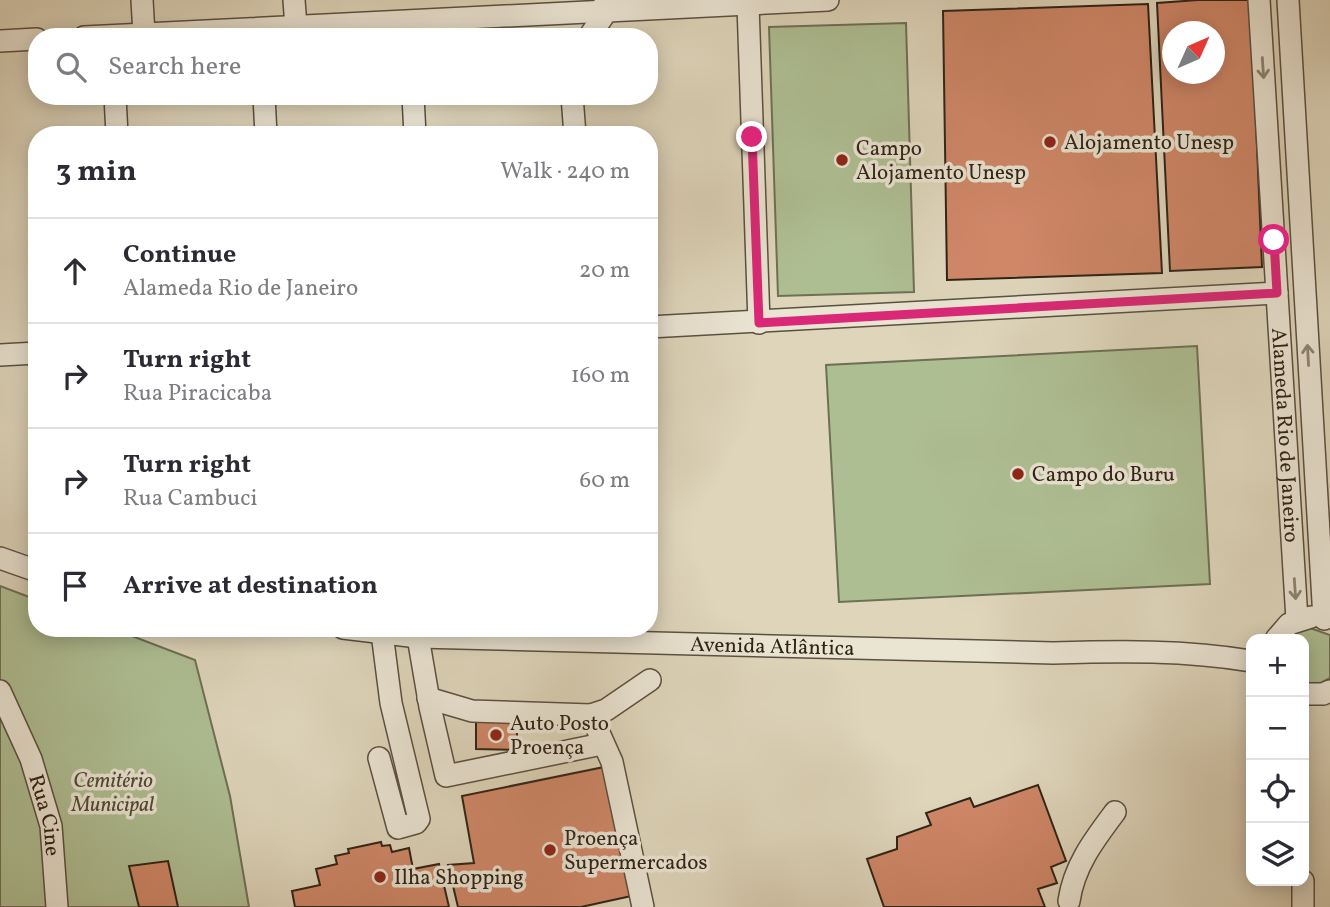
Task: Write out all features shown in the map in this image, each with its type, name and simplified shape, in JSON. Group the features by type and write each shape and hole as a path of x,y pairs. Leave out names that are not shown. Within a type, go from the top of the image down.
{"street":[{"path":"142,0 144,28"},
{"path":"294,0 296,27"},
{"path":"412,28 446,10 748,5 828,0"},
{"name":"Alameda Rio de Janeiro","path":"1259,0 1297,620"},
{"name":"Alameda Rio de Janeiro","path":"1288,0 1327,621"},
{"path":"748,5 759,323"},
{"path":"594,28 605,6"},
{"path":"290,28 353,28"},
{"path":"0,41 28,39"},
{"path":"116,105 117,126"},
{"path":"264,105 266,126"},
{"path":"413,105 415,126"},
{"path":"573,105 574,126"},
{"path":"658,327 1277,293"},
{"path":"0,355 28,353"},
{"path":"0,558 28,569"},
{"path":"1282,634 1297,620 1327,621"},
{"path":"379,758 398,828 416,823 419,819 391,703 383,637"},
{"path":"418,637 428,698 446,776 602,744"},
{"name":"Avenida Atlântica","path":"418,637 1053,653 1204,653 1246,660"},
{"name":"Avenida Atlântica","path":"1204,653 1246,645"},
{"path":"428,698 472,711 590,715 606,710 650,680"},
{"name":"Rua Cine","path":"0,691 31,759 51,826 57,907"},
{"path":"1309,693 1330,691"},
{"path":"590,715 612,762 643,907"},
{"path":"1069,901 1072,882 1086,850 1115,812"},
{"path":"1303,886 1303,907"}],"green space":[{"name":"Campo Alojamento Unesp","path":"906,23 914,292 778,296 769,27"},
{"name":"Campo do Buru","path":"1197,346 1210,584 839,602 826,365"},
{"name":"Cemitério Municipal","path":"0,586 28,597 28,637 135,637 195,660 230,796 249,907 0,907"},
{"path":"1310,628 1330,635 1330,678 1319,684 1309,684 1309,634 1296,634"}],"building":[{"path":"1251,0 1262,267 1170,271 1157,3"},
{"name":"Alojamento Unesp","path":"1148,4 1162,273 947,280 943,11"},
{"name":"Auto Posto Proença","path":"476,721 517,721 517,750 476,749"},
{"name":"Proença Supermercados","path":"609,766 636,895 581,907 458,907 448,865 474,863 462,796"},
{"path":"1038,785 1066,861 1051,867 1057,883 1038,889 1045,907 884,907 867,859 897,849 897,837 931,825 926,813 970,798 974,807"},
{"name":"Ilha Shopping","path":"381,842 382,846 390,845 392,852 409,848 413,869 439,864 449,907 295,907 292,891 320,885 316,869 337,864 335,856 349,853 348,849"},
{"path":"168,861 178,907 139,907 129,866"}],"place":[{"name":"Alojamento Unesp","path":"1050,142"},
{"name":"Campo Alojamento Unesp","path":"842,160"},
{"name":"Campo do Buru","path":"1018,474"},
{"name":"Auto Posto Proença","path":"496,735"},
{"name":"Proença Supermercados","path":"550,850"},
{"name":"Ilha Shopping","path":"380,877"}],"route":[{"path":"752,137 759,323 1277,293 1274,240"}]}
